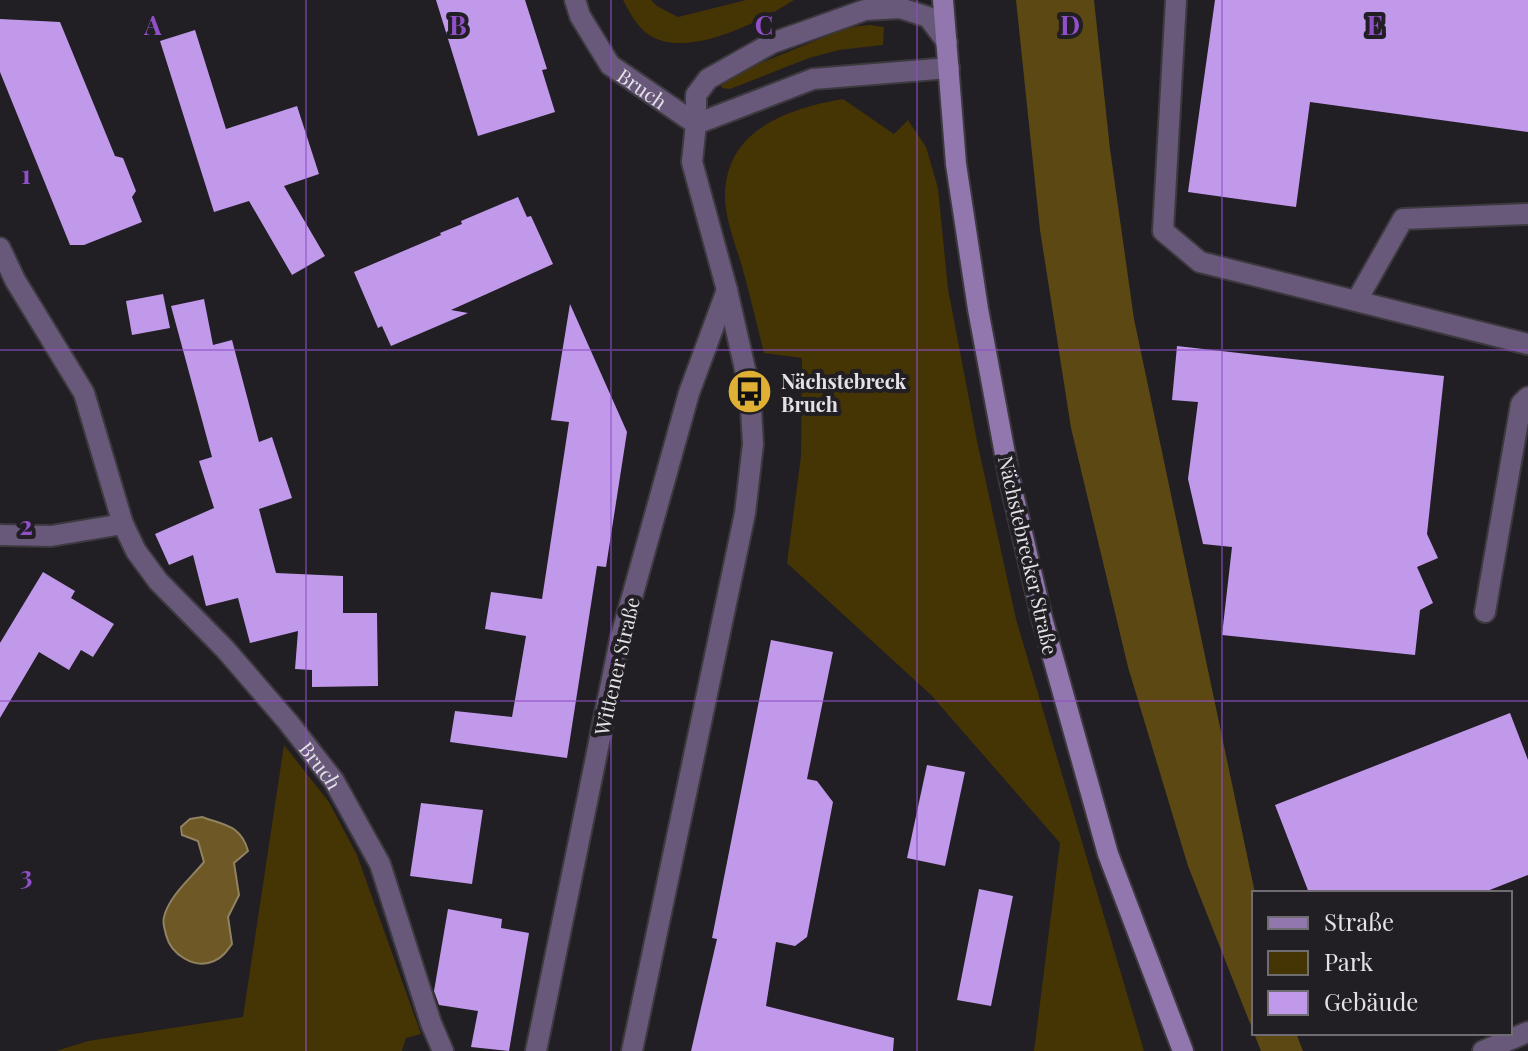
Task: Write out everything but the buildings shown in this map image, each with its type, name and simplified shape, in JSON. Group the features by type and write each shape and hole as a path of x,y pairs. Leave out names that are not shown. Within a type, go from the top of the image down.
{"main road":[{"path":"943,0 947,42"},
{"name":"Nächstebrecker Straße","path":"947,42 956,164 978,309 1010,481 1042,618 1108,854 1183,1051"}],"street":[{"name":"Bruch","path":"575,0 580,16 610,65 696,124"},
{"path":"826,24 849,0"},
{"path":"1176,0 1163,231 1200,262 1528,344"},
{"path":"632,1051 745,513 753,444 750,391 727,290 692,162 696,95 708,79 772,43 865,10 900,8 928,17 947,42"},
{"path":"696,124 813,79 949,68"},
{"path":"1357,300 1403,219 1528,214"},
{"name":"Bruch","path":"0,248 15,280 84,393 123,524 136,551 158,581 225,649 288,722 334,781 380,864 409,959 443,1051"},
{"name":"Wittener Straße","path":"536,1051 620,640 689,393 727,290"},
{"path":"1485,612 1521,404 1528,397"},
{"path":"0,535 51,536 123,524"},
{"path":"1483,1051 1528,1032"}],"green space":[{"path":"623,0 651,0 678,17 746,0 794,0 761,19 720,36 678,43 659,40 644,31"},
{"path":"849,27 884,27 883,45 839,50 809,58 730,89 722,88 724,78"},
{"path":"843,99 894,134 908,120 926,147 938,188 948,289 1016,619 1144,1051 1034,1051 1060,843 931,695 787,563 801,456 802,358 764,353 727,217 727,175 735,156 762,127 800,109"},
{"path":"284,745 329,802 357,855 421,1034 406,1038 402,1051 56,1051 88,1041 243,1017"}],"shaded area":[{"path":"1016,0 1094,0 1110,149 1134,319 1255,891 1252,891 1252,1028 1188,866 1128,667 1071,428 1040,230"},
{"path":"202,817 236,831 248,851 234,863 239,895 228,917 232,944 217,960 206,963 191,962 178,954 169,942 163,922 175,895 204,862 198,841 182,835 181,827 190,819"},
{"path":"1255,1035 1297,1035 1303,1051 1261,1051"}],"place":[{"name":"Nächstebreck Bruch","path":"750,391"}]}
